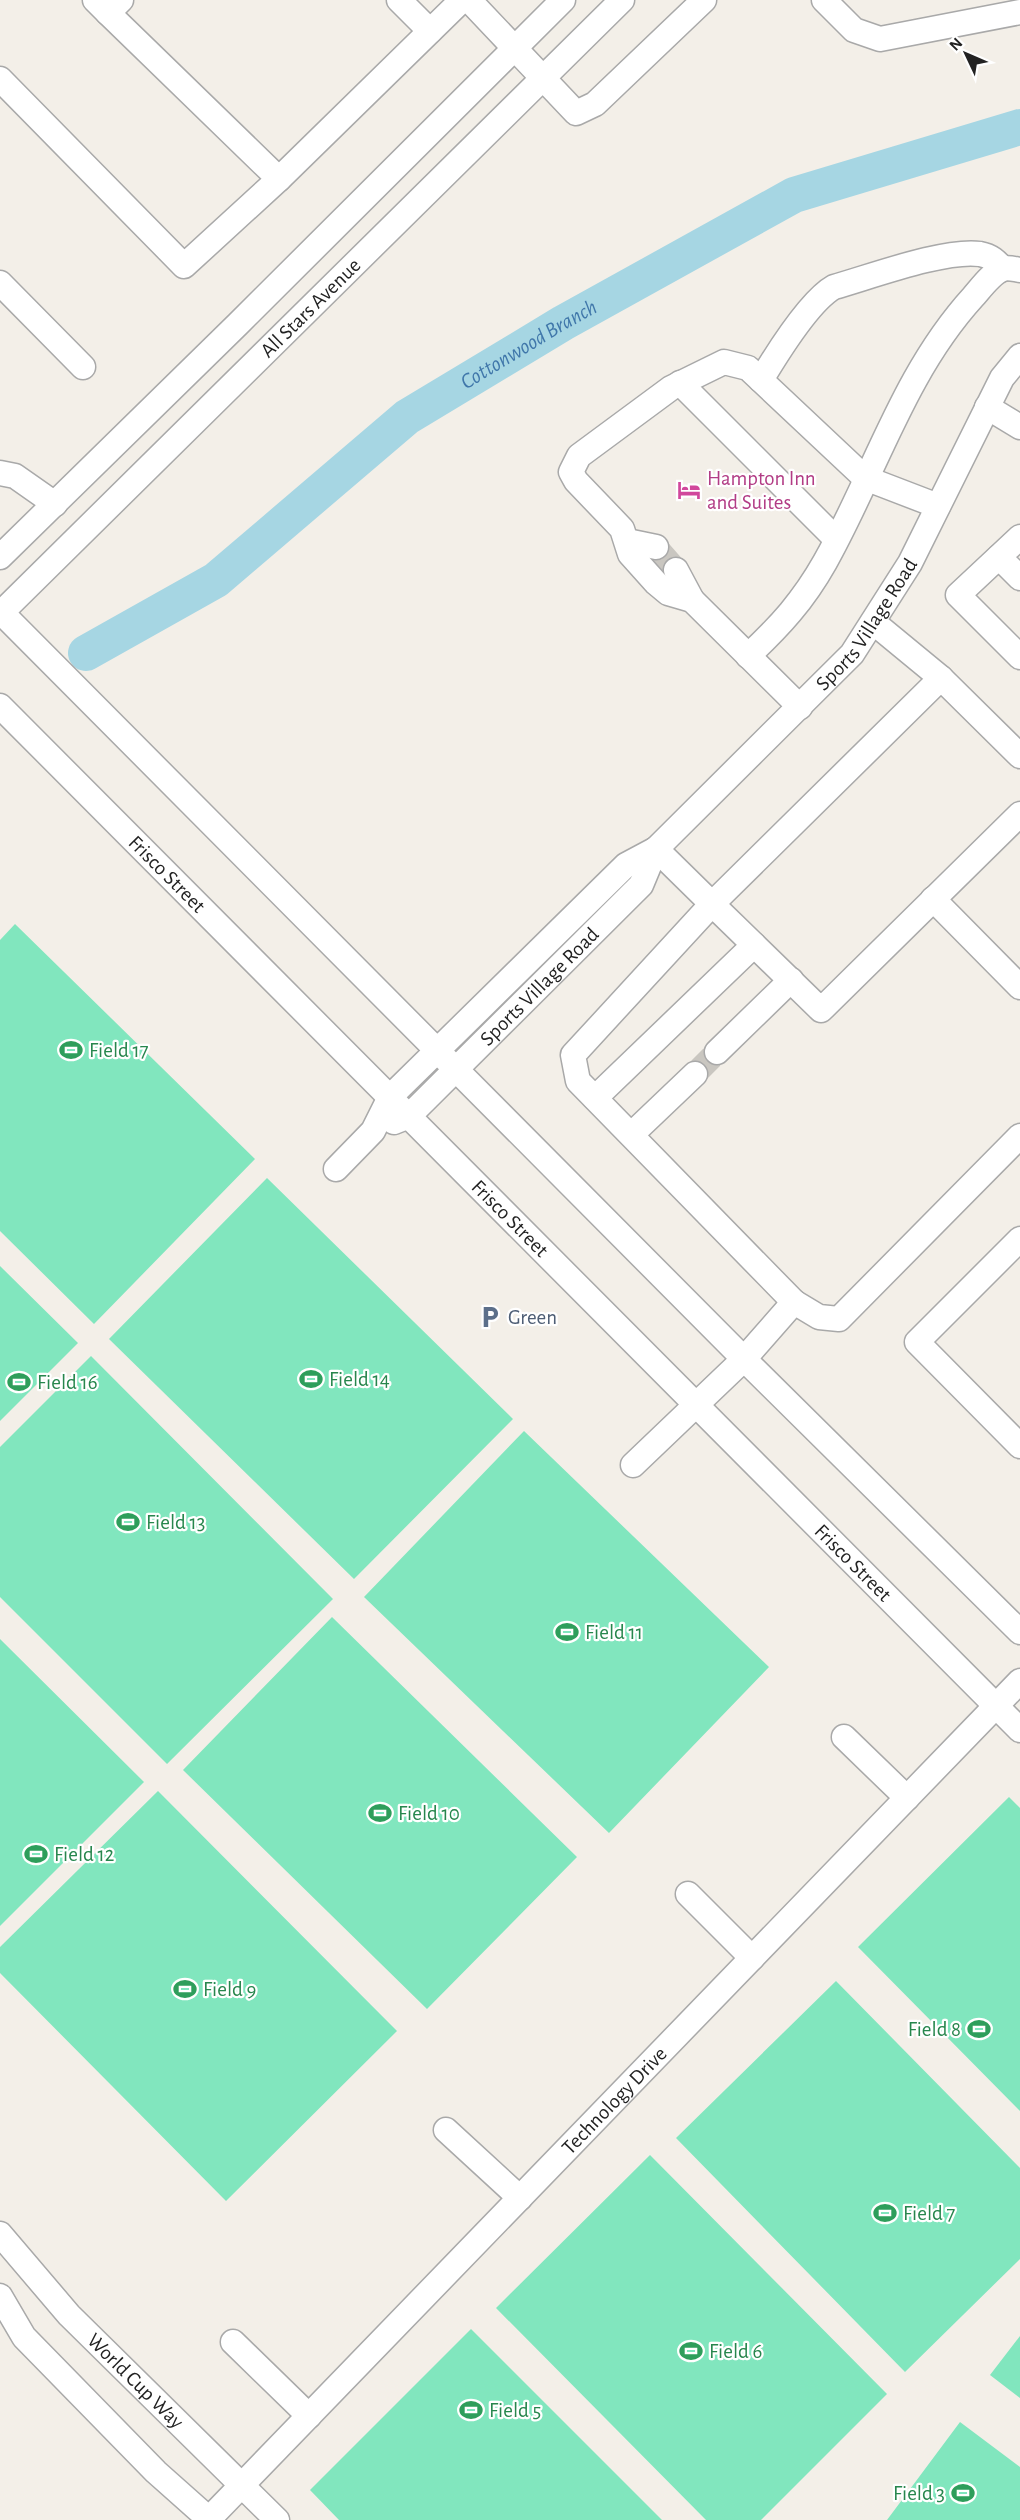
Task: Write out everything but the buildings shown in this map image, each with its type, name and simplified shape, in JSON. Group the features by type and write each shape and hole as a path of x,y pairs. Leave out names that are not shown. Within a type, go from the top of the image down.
{"street":[{"path":"399,0 430,31"},
{"path":"0,79 184,266 279,179 462,0"},
{"path":"469,0 516,47 576,113 595,104 704,0"},
{"name":"All Stars Avenue","path":"0,557 277,285 562,0"},
{"name":"All Stars Avenue","path":"0,613 622,0"},
{"path":"824,0 854,30 880,39 1020,12"},
{"path":"108,4 279,179"},
{"path":"761,380 773,359 813,306 834,287 903,267 957,255 982,254 1011,270"},
{"path":"748,656 783,624 826,561 865,478 930,351 956,315 995,273 1011,270"},
{"path":"0,283 83,367"},
{"path":"277,285 303,315"},
{"name":"Sports Village Road","path":"373,1131 390,1097 626,865 656,849 852,654 910,563 1002,378 1020,356"},
{"path":"692,600 668,593 656,583 630,554 622,529 576,481 571,472 579,456 680,383 724,362 748,368 865,478 938,506"},
{"path":"680,383 836,539"},
{"path":"987,407 1020,427"},
{"path":"0,473 15,476 55,504"},
{"path":"1020,537 958,595 1020,657"},
{"path":"627,541 656,547"},
{"path":"999,557 1020,578"},
{"path":"676,570 692,600 800,706"},
{"path":"0,613 744,1359 1020,1632"},
{"path":"873,622 941,678 1020,756"},
{"path":"941,678 712,904 573,1055 578,1081 794,1302 819,1317 839,1319 1020,1136"},
{"name":"Frisco Street","path":"0,705 1020,1730"},
{"path":"656,849 821,1010 1020,814"},
{"name":"Sports Village Road","path":"409,1116 641,885 656,849"},
{"path":"933,899 1020,987"},
{"path":"595,1098 754,945"},
{"path":"717,1052 791,980"},
{"path":"632,1134 695,1074"},
{"path":"336,1169 373,1131 409,1116"},
{"path":"1020,1239 917,1342 1020,1446"},
{"path":"633,1465 744,1359 794,1302"},
{"name":"Technology Drive","path":"209,2520 1020,1681"},
{"path":"844,1737 907,1798"},
{"path":"688,1894 752,1958"},
{"path":"446,2130 520,2198"},
{"name":"World Cup Way","path":"0,2234 69,2315 277,2520"},
{"path":"0,2296 24,2337 156,2472 209,2520"},
{"path":"233,2342 309,2416"}],"green space":[{"name":"Field 17","path":"15,924 255,1159 94,1324 0,1231 0,940"},
{"name":"Field 14","path":"267,1178 513,1419 354,1579 109,1339"},
{"name":"Field 16","path":"0,1266 78,1343 0,1421"},
{"name":"Field 13","path":"91,1356 333,1599 167,1764 0,1597 0,1447"},
{"name":"Field 11","path":"524,1431 769,1667 609,1833 364,1597"},
{"name":"Field 10","path":"332,1617 577,1857 427,2009 183,1770"},
{"name":"Field 12","path":"0,1639 144,1782 0,1926"},
{"name":"Field 9","path":"158,1791 397,2031 226,2201 0,1973 0,1947"},
{"name":"Field 8","path":"1009,1797 1020,1808 1020,2111 858,1947"},
{"name":"Field 7","path":"836,1981 1020,2168 1020,2259 905,2372 676,2138"},
{"name":"Field 6","path":"650,2155 887,2394 761,2520 706,2520 496,2308"},
{"name":"Field 5","path":"471,2329 662,2520 339,2520 310,2490"},
{"path":"1020,2336 1020,2398 990,2375"},
{"name":"Field 3","path":"960,2422 1020,2467 1020,2520 887,2520"}],"waterway":[{"name":"Cottonwood Branch","path":"86,653 216,580 407,417 563,323 794,195 1020,127"}],"tunnel":[{"path":"656,547 676,570"},
{"path":"695,1074 717,1052"}],"place":[{"name":"Hampton Inn and Suites","path":"689,490"},
{"name":"Field 17","path":"71,1050"},
{"name":"Green","path":"490,1317"},
{"name":"Field 14","path":"311,1379"},
{"name":"Field 16","path":"19,1382"},
{"name":"Field 13","path":"128,1522"},
{"name":"Field 11","path":"567,1632"},
{"name":"Field 10","path":"380,1813"},
{"name":"Field 12","path":"36,1854"},
{"name":"Field 9","path":"185,1989"},
{"name":"Field 8","path":"979,2029"},
{"name":"Field 7","path":"885,2213"},
{"name":"Field 6","path":"691,2351"},
{"name":"Field 5","path":"471,2410"},
{"name":"Field 3","path":"963,2493"}]}
